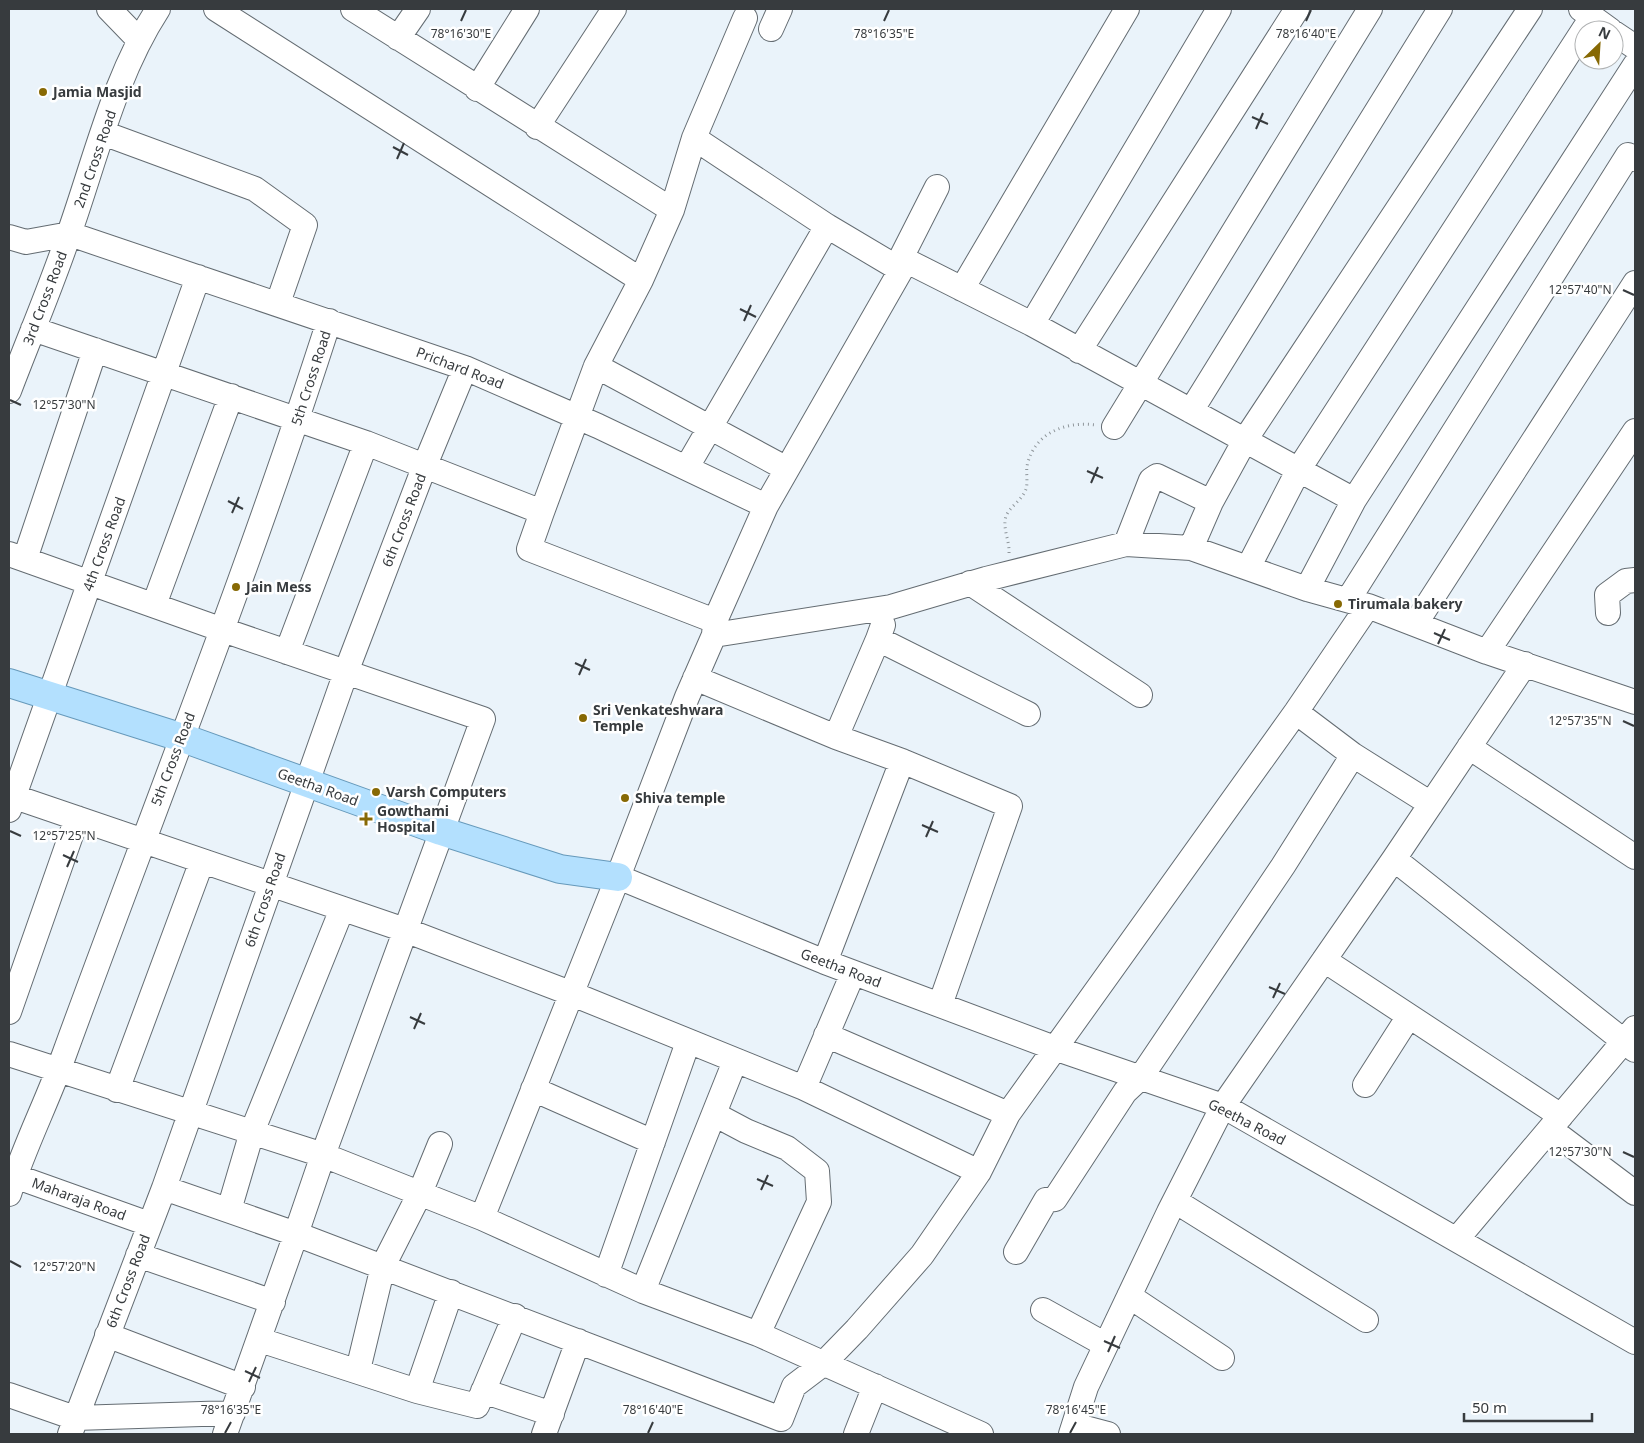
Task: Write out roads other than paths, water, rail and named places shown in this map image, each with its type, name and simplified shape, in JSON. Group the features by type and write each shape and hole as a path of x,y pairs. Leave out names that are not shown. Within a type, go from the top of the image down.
{"main road":[{"name":"Geetha Road","path":"9,683 182,738 441,831 560,869 618,877"}],"street":[{"path":"109,9 138,39"},
{"name":"2nd Cross Road","path":"70,234 103,133 138,39 158,9"},
{"path":"216,9 641,280"},
{"path":"353,9 537,127 672,210"},
{"path":"398,38 418,9"},
{"path":"477,89 527,9"},
{"path":"537,127 614,9"},
{"path":"962,289 1127,9"},
{"path":"1032,324 1220,9"},
{"path":"1079,351 1297,9"},
{"path":"1114,427 1139,383 1370,9"},
{"path":"1191,411 1440,9"},
{"path":"1191,548 1211,502 1245,440 1530,9"},
{"path":"745,18 694,138 672,210 641,280 596,366 576,416 529,549 714,628 890,607 970,583 1126,544 1191,548 1307,589 1358,603 1416,623 1487,652 1635,702"},
{"path":"1248,568 1299,469 1594,19"},
{"path":"1624,40 1635,48"},
{"path":"1307,589 1354,500 1635,65"},
{"path":"103,133 255,190 305,225 278,303"},
{"path":"694,138 827,226 901,264 962,289 1032,324 1354,500"},
{"path":"164,1188 383,1266 781,1419 794,1386 823,1364 857,1329 922,1255 980,1172 1008,1114 1057,1049 1296,712 1358,603 1628,155 1635,159"},
{"path":"482,1218 570,993 618,877 714,628 766,506 901,264 937,188"},
{"path":"687,467 827,226"},
{"name":"Prichard Road","path":"9,237 26,242 70,234 465,368 576,416 766,506"},
{"name":"3rd Cross Road","path":"11,377 33,329 70,234"},
{"name":"4th Cross Road","path":"10,801 49,697 198,277"},
{"path":"1416,623 1635,283"},
{"name":"5th Cross Road","path":"11,1181 58,1071 142,840 182,738 220,629 298,419 329,321"},
{"path":"33,329 366,443 542,512"},
{"path":"9,1395 72,1426 229,1423 260,1340 323,1155 483,719 17,557 95,350"},
{"path":"596,366 787,469"},
{"name":"6th Cross Road","path":"72,1426 164,1188 346,672 425,465 465,368"},
{"path":"154,605 231,396"},
{"path":"1487,652 1635,431"},
{"path":"287,652 366,443"},
{"path":"1126,544 1150,480 1157,476 1211,502"},
{"path":"1608,613 1607,595 1626,581 1635,580"},
{"path":"970,583 1140,695"},
{"path":"836,737 890,607"},
{"path":"878,639 1028,714"},
{"path":"1108,1434 1073,1429 1086,1387 1175,1201 1223,1106 1394,859 1525,664"},
{"path":"695,678 836,737 902,761 1010,806 940,1005"},
{"path":"1296,712 1353,755 1431,804"},
{"path":"1469,747 1635,857"},
{"path":"1016,1252 1046,1200 1055,1199 1125,1092 1141,1077 1283,866 1353,755"},
{"path":"825,962 902,761"},
{"path":"10,801 77,818 202,860 405,930 570,993 804,1088 980,1172"},
{"path":"9,1012 77,818"},
{"path":"1394,859 1632,1040 1555,1123 1457,1239"},
{"path":"117,1090 202,860"},
{"name":"Geetha Road","path":"618,877 825,962 1057,1049 1223,1106 1635,1342"},
{"path":"229,1210 252,1132 342,909"},
{"path":"1324,960 1409,1016 1555,1123 1635,1193"},
{"path":"804,1088 853,972"},
{"path":"1365,1085 1409,1016"},
{"path":"826,1035 1008,1114"},
{"path":"606,1275 688,1042"},
{"path":"9,1054 323,1155 482,1218 643,1291 758,1334 981,1434"},
{"path":"643,1291 735,1061"},
{"path":"533,1089 652,1142"},
{"path":"714,1114 746,1131 787,1148 817,1171 819,1202 758,1334"},
{"path":"358,1370 383,1266 420,1193 440,1144"},
{"name":"Maharaja Road","path":"11,1181 149,1224"},
{"path":"1175,1201 1366,1320"},
{"path":"138,1255 273,1302"},
{"path":"417,1391 450,1292"},
{"path":"1129,1296 1222,1358"},
{"path":"1043,1310 1106,1345"},
{"path":"260,1340 358,1370 392,1384 477,1406 515,1316"},
{"path":"107,1336 242,1388"},
{"path":"483,1391 548,1424 578,1341"},
{"path":"856,1434 875,1386"}],"place":[{"name":"Jamia Masjid","path":"43,92"},
{"name":"Jain Mess","path":"236,587"},
{"name":"Tirumala bakery","path":"1338,604"},
{"name":"Sri Venkateshwara Temple","path":"583,718"},
{"name":"Varsh Computers","path":"376,792"},
{"name":"Shiva temple","path":"625,798"},
{"name":"Gowthami Hospital","path":"366,819"}]}
